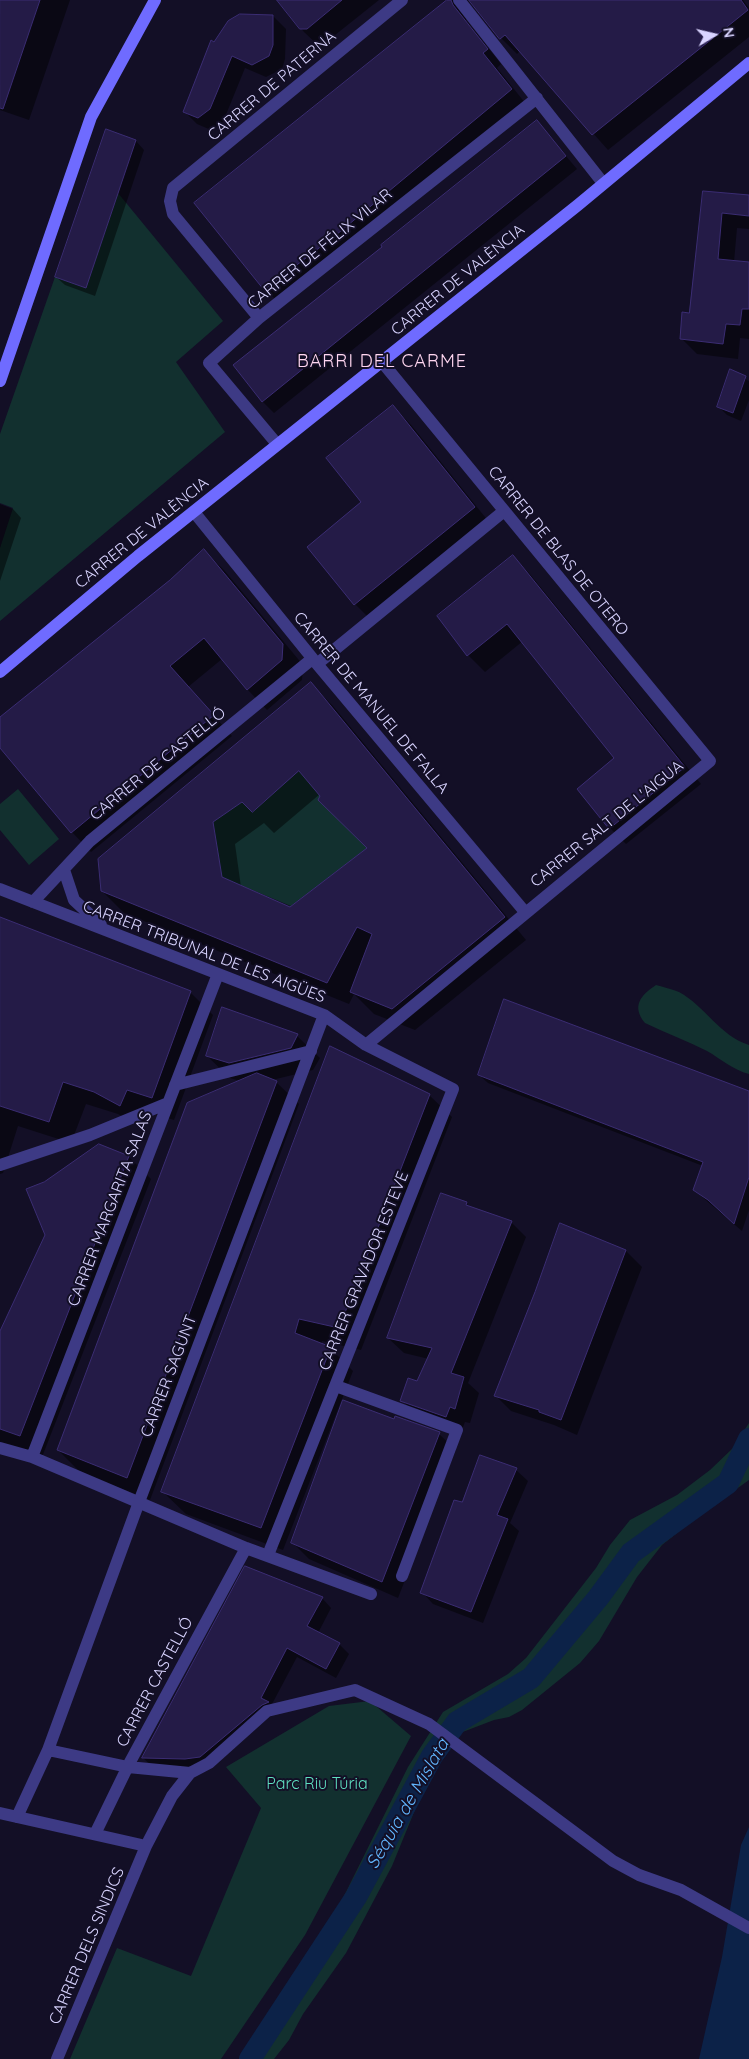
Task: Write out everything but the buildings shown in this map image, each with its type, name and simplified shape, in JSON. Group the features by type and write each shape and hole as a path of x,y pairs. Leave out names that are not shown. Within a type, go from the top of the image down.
{"main road":[{"path":"0,381 91,116 155,0"},
{"name":"CARRER DE VALÈNCIA","path":"0,672 194,512 382,362 749,63"}],"street":[{"name":"CARRER DE PATERNA","path":"259,318 172,214 170,201 173,188 402,0"},
{"path":"459,0 603,183"},
{"name":"CARRER DE FÉLIX VILAR","path":"278,444 209,363 259,318 537,98"},
{"name":"CARRER DE BLAS DE OTERO","path":"382,362 710,761"},
{"name":"CARRER DE CASTELLÓ","path":"33,902 90,841 504,511"},
{"name":"CARRER DE MANUEL DE FALLA","path":"194,512 314,662 524,912"},
{"name":"CARRER SALT DE L'AIGUA","path":"524,912 710,761"},
{"path":"64,870 74,900 108,931"},
{"name":"CARRER TRIBUNAL DE LES AIGÜES","path":"0,889 324,1015 366,1045"},
{"path":"366,1045 524,912"},
{"name":"CARRER MARGARITA SALAS","path":"32,1457 218,974"},
{"name":"CARRER SAGUNT","path":"17,1817 48,1750 139,1502 324,1015"},
{"name":"CARRER GRAVADOR ESTEVE","path":"268,1555 453,1089 366,1045"},
{"path":"175,1085 311,1051"},
{"path":"0,1165 90,1135 168,1103"},
{"path":"336,1386 457,1430 402,1576"},
{"path":"0,1448 32,1457 246,1548 371,1594"},
{"name":"CARRER CASTELLÓ","path":"95,1834 128,1767 246,1548"},
{"path":"48,1750 128,1767 190,1773 209,1763 267,1711 355,1690 429,1724 613,1862 639,1875 681,1890 749,1928"},
{"name":"CARRER DELS SINDICS","path":"56,2059 146,1846 172,1796 190,1773"},
{"path":"1,1815 146,1846"}],"green space":[{"path":"118,193 223,321 176,362 225,432 0,621 0,548 13,508 0,503 0,434 55,277 86,288"},
{"path":"299,771 367,848 291,906 206,871 220,866 213,822 242,802 252,812"},
{"path":"18,789 59,839 29,865 0,830 0,804"},
{"path":"656,985 679,992 697,1005 729,1035 749,1045 749,1074 732,1067 707,1051 645,1023 638,1006 642,997"},
{"path":"749,1423 749,1480 662,1545 637,1577 599,1641 580,1663 522,1710 509,1717 494,1720 460,1733 451,1742 419,1800 392,1866 346,1953 303,2014 289,2040 274,2059 240,2059 279,2001 344,1896 408,1767 443,1712 508,1674 526,1658 596,1568 610,1545 630,1520 677,1495 710,1470 732,1449"},
{"name":"Parc Riu Túria","path":"370,1701 411,1736 305,1935 221,2059 70,2059 117,1948 191,1976 261,1808 226,1767 329,1706"}],"water":[{"path":"749,1827 749,2059 699,2059 722,1957 741,1845"}],"waterway":[{"name":"Séquia de Mislata","path":"250,2059 356,1897 432,1756 457,1722 531,1678 598,1598 631,1553 728,1483 749,1439"}],"district":[{"name":"BARRI DEL CARME","path":"382,362"}]}
